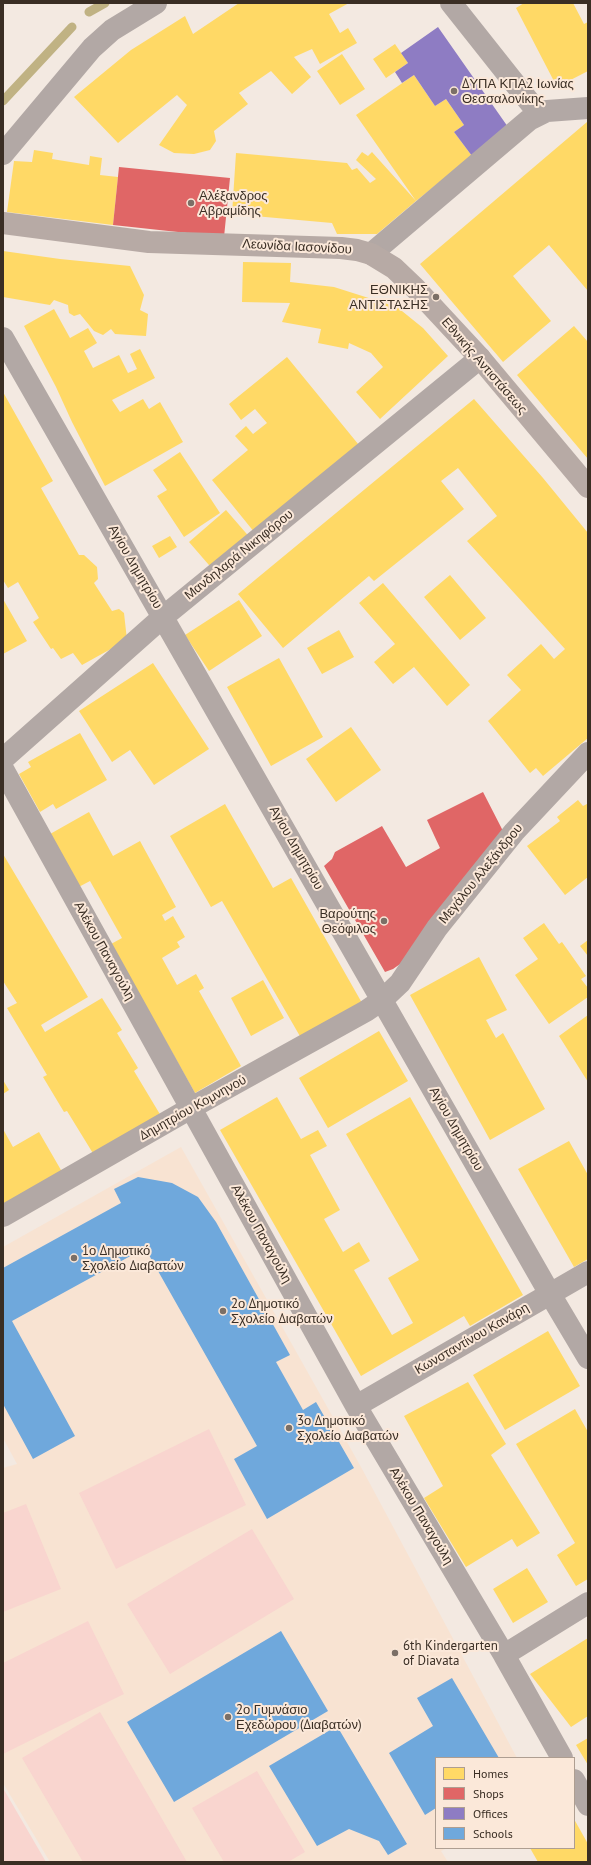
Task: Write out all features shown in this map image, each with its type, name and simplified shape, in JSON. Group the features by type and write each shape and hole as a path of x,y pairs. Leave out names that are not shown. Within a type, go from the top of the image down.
{"main road":[{"name":"Λεωνίδα Ιασονίδου","path":"3,223 149,242 340,248 357,250 371,254"},
{"name":"Εθνικής Αντιστάσεως","path":"371,254 394,268 480,358 588,487"}],"street":[{"path":"3,154 92,48 118,26 156,3"},
{"path":"451,3 539,114"},
{"path":"371,254 539,114 547,111 588,108"},
{"name":"Αγίου Δημητρίου","path":"3,338 588,1358"},
{"name":"Μανδηλαρά Νικηφόρου","path":"3,759 163,617 480,358"},
{"name":"Μεγάλου Αλεξάνδρου","path":"382,1000 400,983 437,928 514,832 588,753"},
{"name":"Αλέκου Παναγούλη","path":"3,769 356,1406 504,1656 561,1757"},
{"name":"Δημητρίου Κομνηνού","path":"3,1216 191,1108 366,1011 382,1000"},
{"name":"Κωνσταντίνου Κανάρη","path":"356,1406 588,1272"},
{"path":"504,1656 588,1603"},
{"path":"575,1782 588,1805"}],"shaded area":[{"path":"181,1147 361,1467 516,1757 435,1757 435,1849 445,1849 441,1851 448,1862 50,1862 3,1783 3,1468 17,1464 3,1438 3,1247"},
{"path":"209,1429 246,1505 116,1569 79,1493"},
{"path":"26,1504 61,1589 3,1612 3,1513"},
{"path":"252,1529 294,1599 170,1674 127,1604"},
{"path":"88,1621 124,1694 3,1754 3,1663"},
{"path":"100,1712 187,1862 83,1862 22,1758"},
{"path":"257,1771 305,1852 288,1862 224,1862 192,1808"},
{"path":"3,1788 46,1862 3,1862"}],"building: Homes":[{"path":"239,3 349,3 329,14 340,33 348,28 357,43 320,64 312,49 294,57 311,77 292,94 271,71 239,93 248,104 214,131 216,141 210,150 194,154 174,153 159,145 187,105 177,95 118,143 74,97 131,50 185,16 193,34"},
{"path":"524,3 573,3 584,24 588,22 588,71 557,87 516,8"},
{"path":"395,44 408,63 386,78 373,59"},
{"path":"342,54 365,89 340,105 317,71"},
{"path":"414,75 435,106 446,99 464,125 454,132 472,156 416,201 356,115"},
{"path":"587,122 588,291 549,245 513,276 551,321 503,362 420,264"},
{"path":"34,150 53,153 52,159 89,165 90,156 102,158 100,175 118,177 113,225 7,212 14,161 32,162"},
{"path":"362,152 368,156 372,152 416,201 377,234 337,234 332,223 232,214 236,153 347,163 352,170 357,168 370,183 376,179 356,160"},
{"path":"3,251 60,259 130,266 144,295 140,310 148,314 146,336 115,334 111,329 103,335 94,331 80,314 74,316 69,313 68,305 54,300 50,305 3,297"},
{"path":"243,262 291,263 290,282 334,287 397,307 423,328 448,356 380,419 356,392 383,367 371,353 349,343 348,349 318,343 321,329 282,322 290,303 242,302"},
{"path":"54,309 70,338 88,328 97,343 84,351 93,368 119,355 128,373 137,369 130,354 140,349 155,378 112,400 120,412 143,399 149,409 160,402 183,442 105,486 24,326"},
{"path":"574,326 588,342 588,459 517,375"},
{"path":"287,357 363,450 259,538 212,480 248,450 235,436 246,426 253,434 267,423 255,409 241,420 229,404"},
{"path":"3,392 53,481 41,488 79,555 84,555 97,567 98,579 94,583 112,611 119,609 124,613 127,640 82,665 73,653 61,659 53,648 51,649 33,622 39,618 18,582 8,588 3,580"},
{"path":"474,399 543,478 588,533 588,738 543,776 536,768 530,773 488,721 521,690 507,675 541,644 554,659 565,649 467,541 497,516 458,468 441,481 464,509 374,581 369,576 283,648 238,594"},
{"path":"180,452 220,513 184,537 157,496 167,490 153,470"},
{"path":"226,510 252,540 215,572 189,542"},
{"path":"170,536 177,547 159,558 152,546"},
{"path":"450,575 486,618 460,640 424,597"},
{"path":"383,583 470,685 447,706 414,667 393,684 374,662 395,644 359,603"},
{"path":"3,599 27,641 3,654"},
{"path":"239,600 262,636 209,671 185,635"},
{"path":"339,630 354,657 322,674 307,648"},
{"path":"279,658 323,737 271,766 227,687"},
{"path":"153,663 209,749 154,785 130,750 112,762 79,711"},
{"path":"351,727 381,770 336,802 306,759"},
{"path":"80,733 107,780 56,809 53,804 40,812 19,774 31,767 28,762"},
{"path":"578,800 583,806 588,805 588,877 565,895 527,846 560,821 557,817"},
{"path":"225,804 273,888 291,878 362,1003 301,1038 222,901 211,907 170,836"},
{"path":"89,812 113,856 140,841 176,907 162,915 165,921 173,916 185,937 177,942 180,947 162,958 177,985 196,974 204,988 199,991 241,1066 195,1093 111,944 122,938 90,881 73,890 43,838"},
{"path":"3,854 88,997 41,1025 45,1032 102,998 122,1030 117,1033 138,1068 134,1071 161,1116 94,1155 67,1111 64,1112 43,1077 47,1075 7,1008 17,1003 3,981"},
{"path":"544,923 559,944 562,942 586,976 581,979 588,988 588,997 549,1024 515,975 538,959 523,938"},
{"path":"588,940 588,956 580,946"},
{"path":"479,957 507,1010 486,1020 496,1038 503,1033 545,1109 490,1140 410,995"},
{"path":"263,980 284,1018 251,1036 231,998"},
{"path":"588,1015 588,1082 559,1036"},
{"path":"379,1031 408,1081 328,1128 299,1078"},
{"path":"3,1080 9,1090 3,1094"},
{"path":"277,1097 301,1139 318,1130 327,1146 310,1155 340,1210 324,1219 343,1252 359,1242 370,1261 354,1270 392,1335 413,1323 388,1278 419,1260 346,1134 410,1097 523,1295 470,1326 464,1316 361,1376 220,1130"},
{"path":"3,1129 13,1147 39,1132 65,1177 3,1213"},
{"path":"569,1141 588,1175 588,1259 574,1267 518,1169"},
{"path":"548,1331 580,1386 505,1430 473,1375"},
{"path":"468,1382 506,1444 491,1455 540,1533 517,1547 512,1539 466,1567 424,1498 443,1486 404,1416"},
{"path":"575,1409 588,1432 588,1579 576,1586 557,1555 575,1543 516,1444"},
{"path":"527,1568 548,1602 513,1623 493,1589"},
{"path":"588,1638 588,1716 571,1727 530,1674"},
{"path":"588,1738 588,1765 576,1745"},
{"path":"575,1821 588,1844 588,1862 538,1862 531,1849 575,1849"}],"building: Shops":[{"path":"119,167 230,178 224,237 113,225"},
{"path":"483,792 503,831 403,962 393,969 385,972 324,866 332,859 335,852 382,826 406,867 440,848 427,820"}],"building: Offices":[{"name":"ΔΥΠΑ ΚΠΑ2 Ιωνίας Θεσσαλονίκης","path":"438,27 508,127 472,156 454,132 464,125 446,99 435,106 414,75 402,83 395,72 408,63 401,53"}],"building: Schools":[{"path":"138,1177 172,1183 198,1197 216,1222 290,1355 276,1362 303,1410 316,1402 354,1468 267,1519 234,1459 257,1446 145,1248 12,1321 75,1436 33,1459 3,1404 3,1268 121,1203 114,1189"},
{"name":"2ο Γυμνάσιο Εχεδώρου (Διαβατών)","path":"281,1631 328,1711 174,1802 127,1722"},
{"path":"452,1678 498,1757 435,1757 435,1809 425,1815 389,1753 433,1726 417,1698"},
{"path":"337,1726 407,1844 388,1855 379,1841 349,1829 317,1846 269,1766"}],"waterway":[{"path":"89,12 105,3"},
{"path":"3,101 72,27"}],"place":[{"name":"ΔΥΠΑ ΚΠΑ2 Ιωνίας Θεσσαλονίκης","path":"454,91"},
{"name":"Αλέξανδρος Αβραμίδης","path":"191,203"},
{"name":"ΕΘΝΙΚΗΣ ΑΝΤΙΣΤΑΣΗΣ","path":"436,297"},
{"name":"Βαρούτης Θεόφιλος","path":"384,921"},
{"name":"1ο Δημοτικό Σχολείο Διαβατών","path":"74,1258"},
{"name":"2ο Δημοτικό Σχολείο Διαβατών","path":"223,1311"},
{"name":"3ο Δημοτικό Σχολείο Διαβατών","path":"289,1428"},
{"name":"6th Kindergarten of Diavata","path":"395,1653"},
{"name":"2ο Γυμνάσιο Εχεδώρου (Διαβατών)","path":"228,1717"}]}
